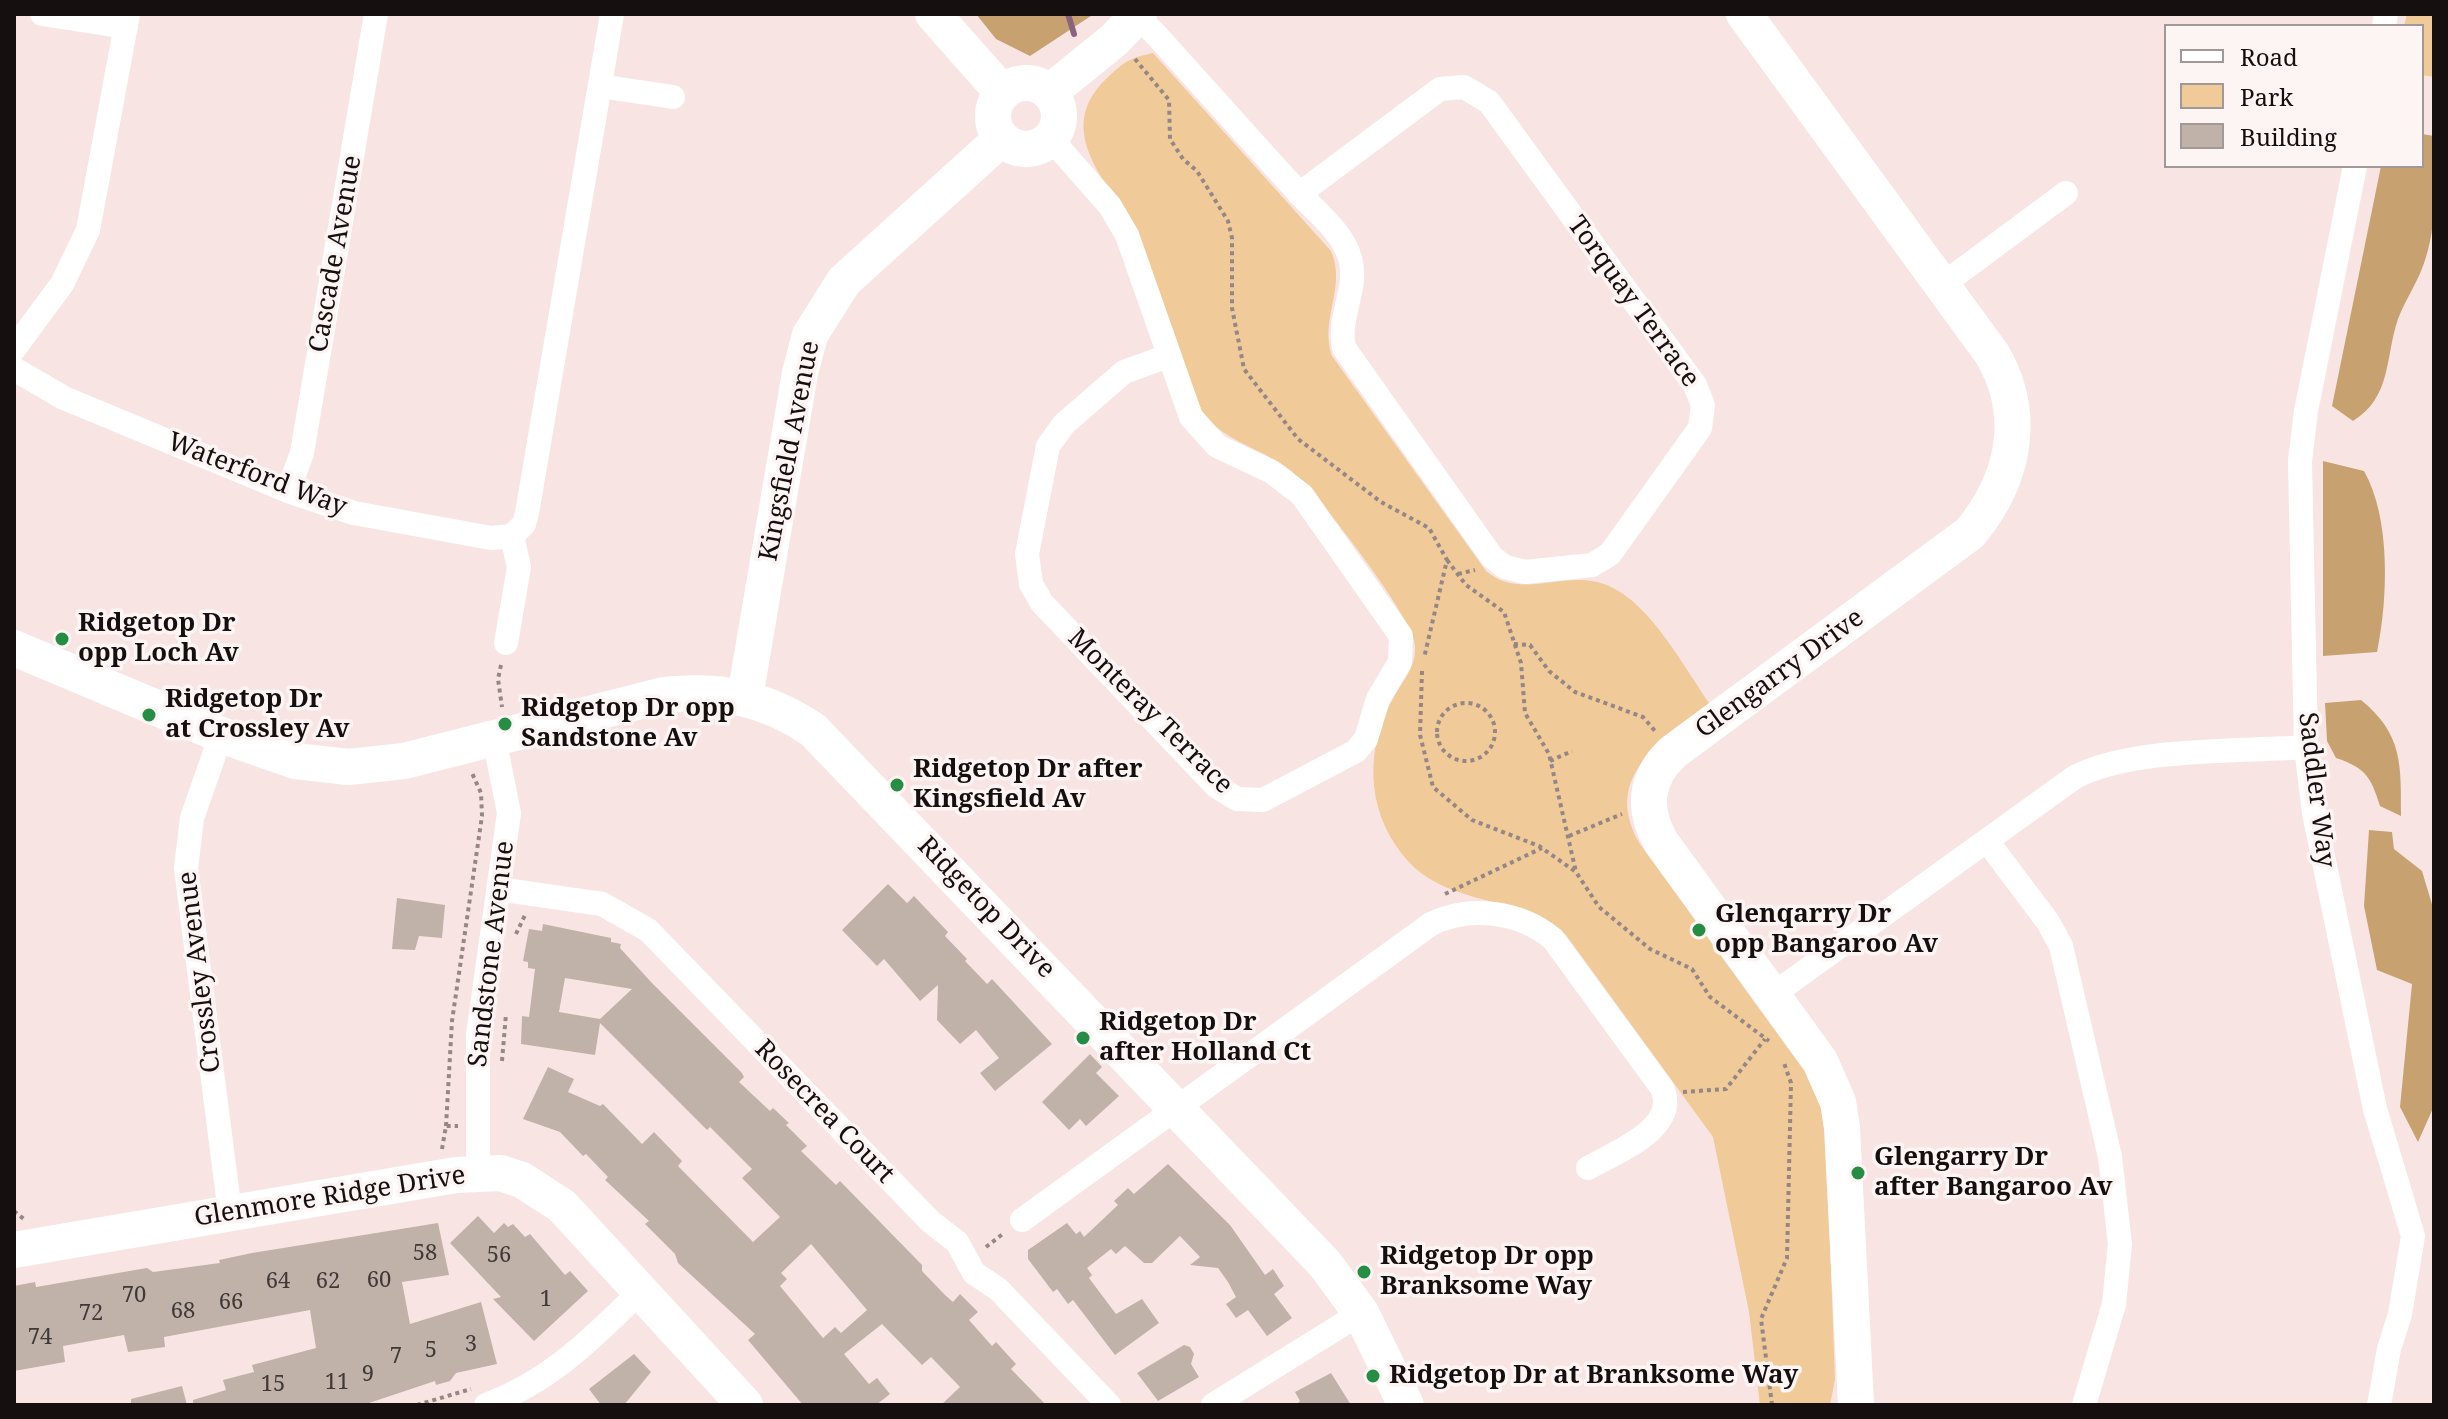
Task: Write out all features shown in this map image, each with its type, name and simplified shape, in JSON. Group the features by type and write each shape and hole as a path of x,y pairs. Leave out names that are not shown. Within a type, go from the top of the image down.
{"street":[{"path":"14,349 62,284 88,230 127,21 42,14"},
{"name":"Cascade Avenue","path":"288,491 302,453 376,14"},
{"path":"506,643 519,567 512,536 524,524 527,513 612,14"},
{"path":"933,14 1003,93"},
{"name":"Glengarry Drive","path":"1648,802 1657,770 1673,752 1959,544 1997,496 2008,467 2012,442 2007,386 1992,354 1744,14"},
{"path":"1050,92 1130,23"},
{"name":"Torquay Terrace","path":"1130,23 1339,237 1351,259 1352,286 1341,329 1349,357 1492,557 1505,567 1525,572 1592,565 1610,554 1700,428 1702,401 1695,385 1489,102 1464,87 1447,87 1432,93 1299,194"},
{"path":"1021,83 1031,83 1050,92 1056,100 1060,120 1051,139 1032,149 1021,149 1001,139 996,130 993,110 1003,93 1021,83"},
{"path":"600,86 673,97"},
{"name":"Kingsfield Avenue","path":"745,697 800,373 810,335 844,281 1001,139"},
{"name":"Monteray Terrace","path":"1051,139 1119,219 1131,242 1183,400 1203,432 1225,452 1272,472 1302,495 1392,620 1402,641 1398,667 1378,699 1366,739 1359,748 1263,800 1237,799 1216,786 1042,603 1029,577 1028,545 1042,463 1052,439 1064,424 1128,369 1168,356"},
{"name":"Saddler Way","path":"2355,168 2301,446 2306,747 2314,813 2375,1109 2413,1236 2400,1314 2389,1349 2379,1405"},
{"path":"1942,285 2066,193"},
{"name":"Waterford Way","path":"14,369 64,398 288,491 354,513 491,538 512,536"},
{"name":"Ridgetop Drive","path":"14,648 221,735 295,761 349,767 404,761 500,720 664,695 690,692 745,697 771,705 813,730 1325,1264 1361,1313 1406,1405"},
{"name":"Sandstone Avenue","path":"478,1172 478,1035 509,813 500,720"},
{"name":"Crossley Avenue","path":"221,735 192,818 186,868 230,1213"},
{"path":"1772,995 2075,777 2094,767 2132,759 2306,747"},
{"path":"1648,802 1653,827 1661,842 1820,1061 1838,1102 1856,1405"},
{"path":"1987,841 2048,922 2061,946 2112,1170 2118,1207 2119,1275 2084,1405"},
{"name":"Rosecrea Court","path":"498,889 602,904 637,922 931,1222 957,1242 974,1273 998,1289 1109,1405"},
{"path":"1022,1220 1431,924 1454,913 1488,913 1532,925 1553,939 1664,1093 1665,1113 1658,1123 1588,1168"},
{"name":"Glenmore Ridge Drive","path":"14,1250 478,1172 500,1173 544,1192 642,1290 745,1405"},
{"path":"486,1405 519,1392 554,1371 642,1290"},
{"path":"1213,1405 1361,1313"}],"path":[{"path":"1130,23 1169,100 1169,130 1175,148 1197,171 1228,221 1232,238 1232,308 1244,369 1298,439 1381,502 1429,528 1466,585 1504,612 1521,663 1525,713 1550,761 1576,872"},
{"path":"1447,560 1420,679 1420,735 1433,787 1472,820 1543,848 1576,872 1599,907 1650,949 1692,969 1710,997 1773,1043"},
{"path":"500,720 498,674 506,643"},
{"path":"1514,644 1530,645 1549,671 1575,692 1643,717 1673,752"},
{"path":"1466,702 1485,709 1495,727 1491,747 1476,760 1466,762 1448,756 1437,741 1437,723 1442,714 1466,702"},
{"path":"1550,761 1572,751"},
{"path":"430,1154 443,1148 452,1021 482,816 476,776 466,766"},
{"path":"1569,836 1648,802"},
{"path":"1454,913 1444,895 1543,848"},
{"path":"514,948 522,918 537,911"},
{"path":"502,1072 507,1001"},
{"path":"1664,1093 1726,1089 1765,1038"},
{"path":"1772,1405 1761,1319 1787,1258 1791,1083 1784,1060"},
{"path":"446,1126 476,1125"},
{"path":"968,1260 1022,1220"}],"green space":[{"path":"2407,14 2434,14 2434,77 2424,75 2424,24 2404,24"},
{"path":"1153,53 1331,251 1336,278 1329,329 1332,356 1486,571 1514,584 1593,581 1624,595 1653,622 1711,706 1642,762 1632,779 1627,798 1630,820 1640,844 1805,1072 1821,1108 1826,1134 1835,1379 1830,1405 1760,1405 1749,1312 1713,1137 1566,935 1526,912 1438,884 1402,854 1390,836 1376,796 1374,755 1385,715 1413,663 1414,640 1408,625 1359,551 1302,481 1279,463 1225,433 1204,416 1112,194 1088,151 1084,122 1093,94 1122,65"}],"shaded area":[{"path":"976,14 1094,14 1030,56 996,39"},
{"path":"2424,134 2434,136 2430,243 2420,273 2398,319 2381,388 2366,411 2353,421 2332,406 2381,168 2424,168"},
{"path":"2323,461 2364,471 2373,490 2385,560 2377,652 2323,656"},
{"path":"2361,700 2385,725 2397,752 2401,816 2380,806 2366,775 2336,758 2327,741 2325,703"},
{"path":"2369,830 2392,832 2394,849 2422,871 2434,911 2434,1106 2418,1142 2400,1107 2412,984 2377,970 2364,906"}],"building":[{"path":"888,884 907,903 914,896 948,932 945,936 967,959 965,961 987,984 992,979 1052,1044 995,1091 980,1073 999,1058 976,1030 960,1044 937,1020 938,985 920,1001 884,959 877,966 842,930"},
{"path":"397,898 445,905 442,938 419,936 415,950 392,949"},
{"path":"543,924 611,938 611,942 621,944 620,948 651,982 742,1073 744,1077 739,1082 770,1111 773,1108 789,1123 786,1125 807,1146 801,1151 836,1185 840,1181 922,1265 922,1271 945,1295 953,1302 960,1294 978,1312 969,1320 992,1346 996,1342 1016,1364 1011,1369 1046,1405 941,1405 960,1387 931,1357 922,1365 882,1324 844,1354 869,1384 877,1378 890,1394 876,1405 803,1405 748,1340 755,1334 678,1263 675,1254 645,1224 649,1221 605,1180 608,1177 586,1154 583,1156 560,1132 523,1119 548,1067 574,1079 568,1092 600,1106 603,1104 642,1144 654,1132 682,1161 678,1166 753,1242 780,1217 742,1178 752,1169 710,1127 707,1130 600,1023 595,1055 521,1044 522,1016 529,1017 535,969 528,968 528,962 523,961 529,929 542,931","holes":["565,978 632,989 600,1019 559,1012","811,1244 867,1310 841,1333 835,1327 823,1338 780,1286 787,1279 781,1273"]},
{"path":"1090,1054 1102,1067 1096,1073 1119,1096 1086,1126 1080,1119 1069,1130 1042,1102"},
{"path":"1168,1164 1230,1225 1265,1275 1273,1269 1284,1286 1274,1294 1292,1318 1267,1336 1248,1310 1236,1318 1226,1304 1236,1297 1228,1282 1218,1268 1190,1265 1200,1257 1180,1236 1152,1263 1144,1263 1125,1246 1116,1254 1111,1249 1087,1268 1092,1275 1089,1278 1116,1314 1142,1299 1159,1323 1115,1355 1073,1300 1068,1304 1057,1289 1053,1292 1028,1259 1028,1250 1067,1223 1076,1234 1080,1231 1084,1237 1118,1205 1114,1201 1128,1188 1134,1194"},
{"path":"478,1216 494,1233 504,1223 508,1227 513,1224 525,1237 530,1234 565,1275 570,1271 588,1291 534,1341 493,1299 501,1297 450,1243"},
{"path":"438,1223 449,1275 402,1282 410,1324 481,1302 497,1364 456,1373 450,1381 436,1385 435,1381 363,1405 193,1405 193,1400 226,1390 223,1380 254,1372 252,1365 316,1348 310,1310 164,1337 165,1347 128,1352 124,1335 63,1346 65,1362 14,1371 14,1286 35,1282 36,1287 147,1268 153,1272 220,1263 219,1260 252,1253"},
{"path":"1184,1345 1190,1347 1194,1354 1191,1364 1199,1377 1158,1401 1137,1373"},
{"path":"634,1354 651,1372 624,1405 601,1405 589,1389"},
{"path":"1331,1373 1351,1405 1296,1405 1300,1401 1295,1392"},
{"path":"182,1386 187,1405 131,1405 131,1399"}],"waterway":[{"path":"1068,14 1074,34"}],"place":[{"name":"Ridgetop Dr opp Loch Av","path":"62,639"},
{"name":"Ridgetop Dr at Crossley Av","path":"149,715"},
{"name":"Ridgetop Dr opp Sandstone Av","path":"505,724"},
{"name":"Ridgetop Dr after Kingsfield Av","path":"897,785"},
{"name":"Glenqarry Dr opp Bangaroo Av","path":"1699,930"},
{"name":"Ridgetop Dr after Holland Ct","path":"1083,1038"},
{"name":"Glengarry Dr after Bangaroo Av","path":"1858,1173"},
{"name":"Ridgetop Dr opp Branksome Way","path":"1364,1272"},
{"name":"Ridgetop Dr at Branksome Way","path":"1373,1376"}]}
